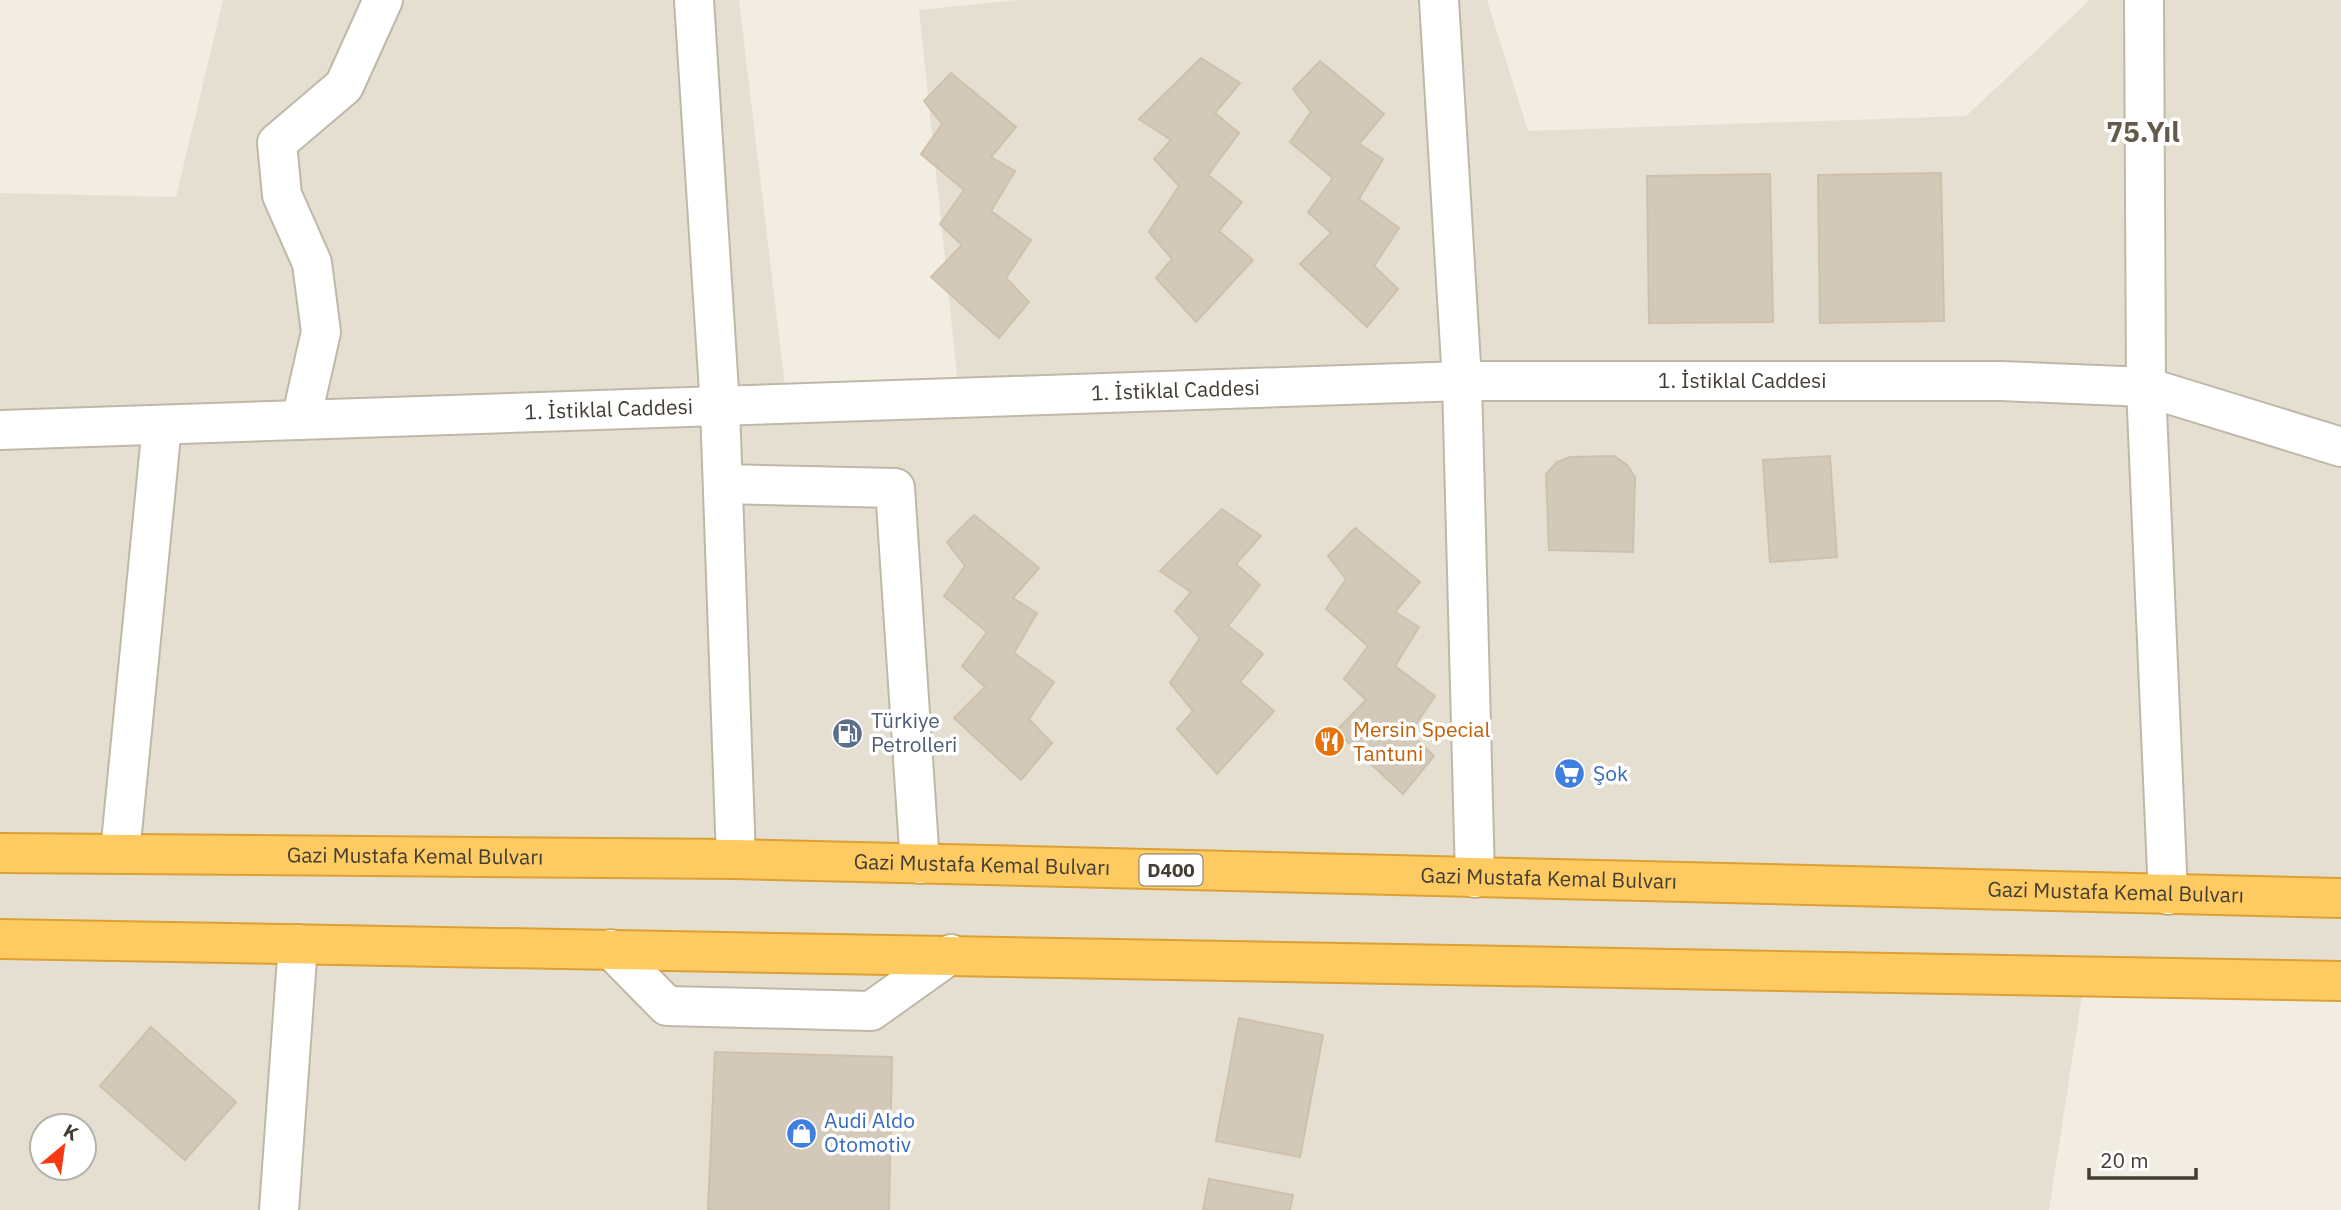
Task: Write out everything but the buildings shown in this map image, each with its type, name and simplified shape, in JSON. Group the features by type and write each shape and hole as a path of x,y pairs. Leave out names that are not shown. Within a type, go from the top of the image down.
{"highway":[{"name":"Gazi Mustafa Kemal Bulvarı","path":"0,853 736,859 2341,898"},
{"path":"0,939 2341,981"}],"street":[{"path":"301,420 321,331 312,264 282,195 277,143 344,86 383,0"},
{"path":"694,0 720,407 736,859"},
{"path":"1439,0 1462,381 1475,878"},
{"path":"2144,0 2146,387 2168,895"},
{"name":"1. İstiklal Caddesi","path":"0,430 1462,381 2001,381 2146,387 2341,447"},
{"path":"120,853 162,425"},
{"path":"723,484 895,488 920,864"},
{"path":"279,1210 298,944"},
{"path":"611,949 667,1006 870,1011 951,954"}],"shaded area":[{"path":"223,0 739,0 785,386 959,394 919,10 1019,0 1487,0 1528,131 1966,116 2090,0 2341,0 2341,998 2084,983 2049,1210 0,1210 0,193 176,197"}],"place":[{"name":"Türkiye Petrolleri","path":"848,733"},
{"name":"Mersin Special Tantuni","path":"1330,742"},
{"name":"Şok","path":"1570,774"},
{"name":"Audi Aldo Otomotiv","path":"801,1133"}],"district":[{"name":"75.Yıl","path":"2143,132"}]}
